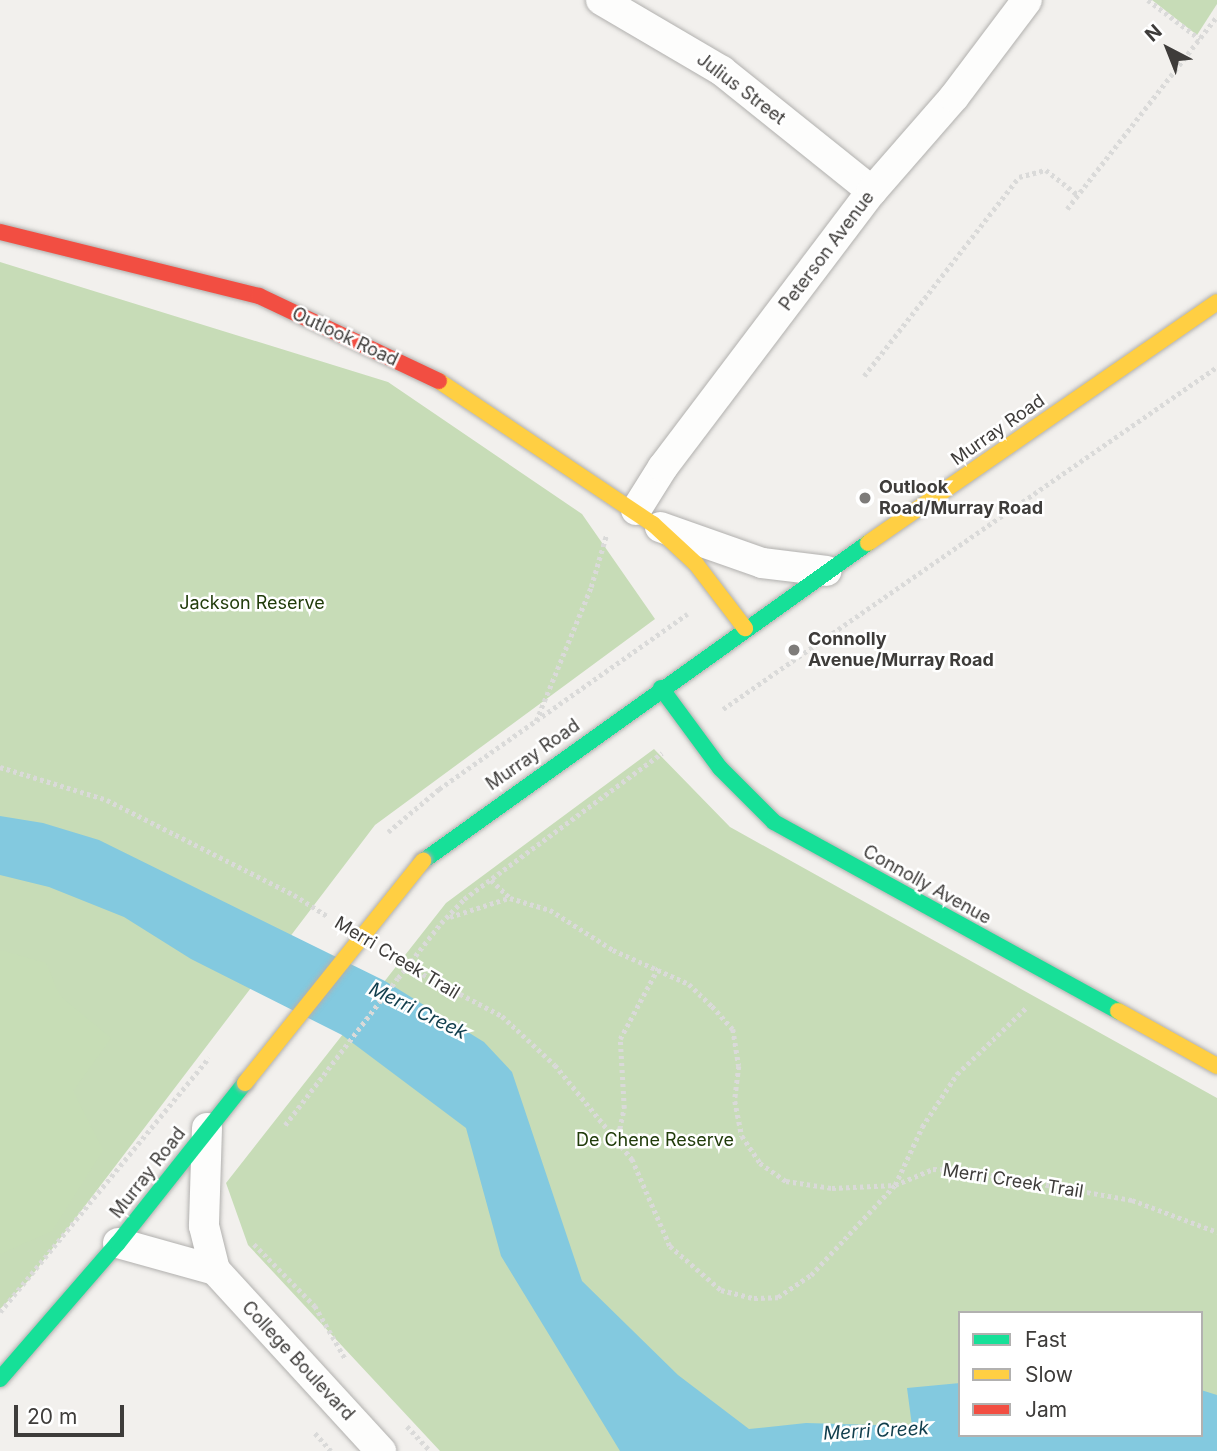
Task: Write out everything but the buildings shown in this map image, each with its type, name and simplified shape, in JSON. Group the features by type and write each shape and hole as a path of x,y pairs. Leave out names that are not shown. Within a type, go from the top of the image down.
{"main road":[{"name":"Outlook Road","path":"0,232 83,249 259,296 454,388 637,511 696,564 745,628"},
{"name":"Murray Road","path":"0,1379 118,1243 423,860 745,628 1217,302"},
{"name":"Connolly Avenue","path":"661,688 719,768 774,822 1217,1066"}],"street":[{"name":"Julius Street","path":"601,0 722,71 872,191"},
{"name":"Peterson Avenue","path":"637,511 663,467 872,191 954,97 1027,0"},
{"name":"Outlook Road","path":"637,511 762,563 827,571"},
{"name":"College Boulevard","path":"207,1128 204,1226 215,1270 381,1451"},
{"path":"118,1243 215,1270"}],"path":[{"path":"1148,0 1200,39"},
{"path":"1067,209 1217,16"},
{"path":"1209,26 1217,27"},
{"path":"864,376 1019,177 1046,170 1078,195"},
{"path":"285,1125 441,923 491,880 692,730 1217,367"},
{"path":"536,722 591,587 637,511"},
{"path":"388,832 439,789 718,592"},
{"name":"Merri Creek Trail","path":"0,767 107,800 294,895 338,923"},
{"path":"491,880 510,898 550,909 613,950 689,984 733,1030 739,1066 735,1101 742,1136 760,1163 786,1181 832,1188 895,1185 922,1127 957,1074 1057,978"},
{"path":"441,923 454,915 510,898"},
{"name":"Merri Creek Trail","path":"382,952 449,992 502,1016 555,1065 617,1137 632,1159 670,1246 721,1290 754,1298 778,1297 811,1275 895,1185 933,1169 963,1170 1132,1200 1217,1232"},
{"path":"617,1137 624,1108 621,1040 658,968"},
{"path":"0,1312 209,1058"},
{"path":"254,1244 315,1306 355,1370"},
{"path":"402,1420 430,1451"}],"green space":[{"path":"1152,0 1217,0 1217,4 1197,35"},
{"name":"Jackson Reserve","path":"0,262 388,382 582,514 655,619 375,825 27,1282 0,1309"},
{"name":"De Chene Reserve","path":"654,749 730,827 1217,1098 1217,1451 440,1451 248,1245 226,1183 446,903"},
{"path":"0,950 46,963 60,996 111,1038 73,1091 103,1150 52,1231 0,1254"}],"water":[{"name":"Merri Creek","path":"0,816 43,823 99,840 385,981 484,1042 512,1072 582,1281 678,1375 749,1429 806,1423 912,1426 907,1388 958,1383 958,1437 1203,1437 1203,1391 1217,1395 1217,1451 620,1451 501,1256 466,1128 342,1035 191,959 124,917 49,887 0,875"}],"traffic: fast":[{"path":"423,861 868,543"},
{"path":"661,688 720,768 774,822 1118,1011"},
{"path":"0,1379 118,1243 245,1083"}],"traffic: slow":[{"path":"868,543 1217,302"},
{"path":"439,381 653,524 696,564 745,628"},
{"path":"245,1083 423,861"},
{"path":"1118,1011 1217,1066"}],"traffic: jam":[{"path":"0,232 259,296 439,381"}],"place":[{"name":"Outlook Road/Murray Road","path":"865,498"},
{"name":"Connolly Avenue/Murray Road","path":"794,650"}]}
